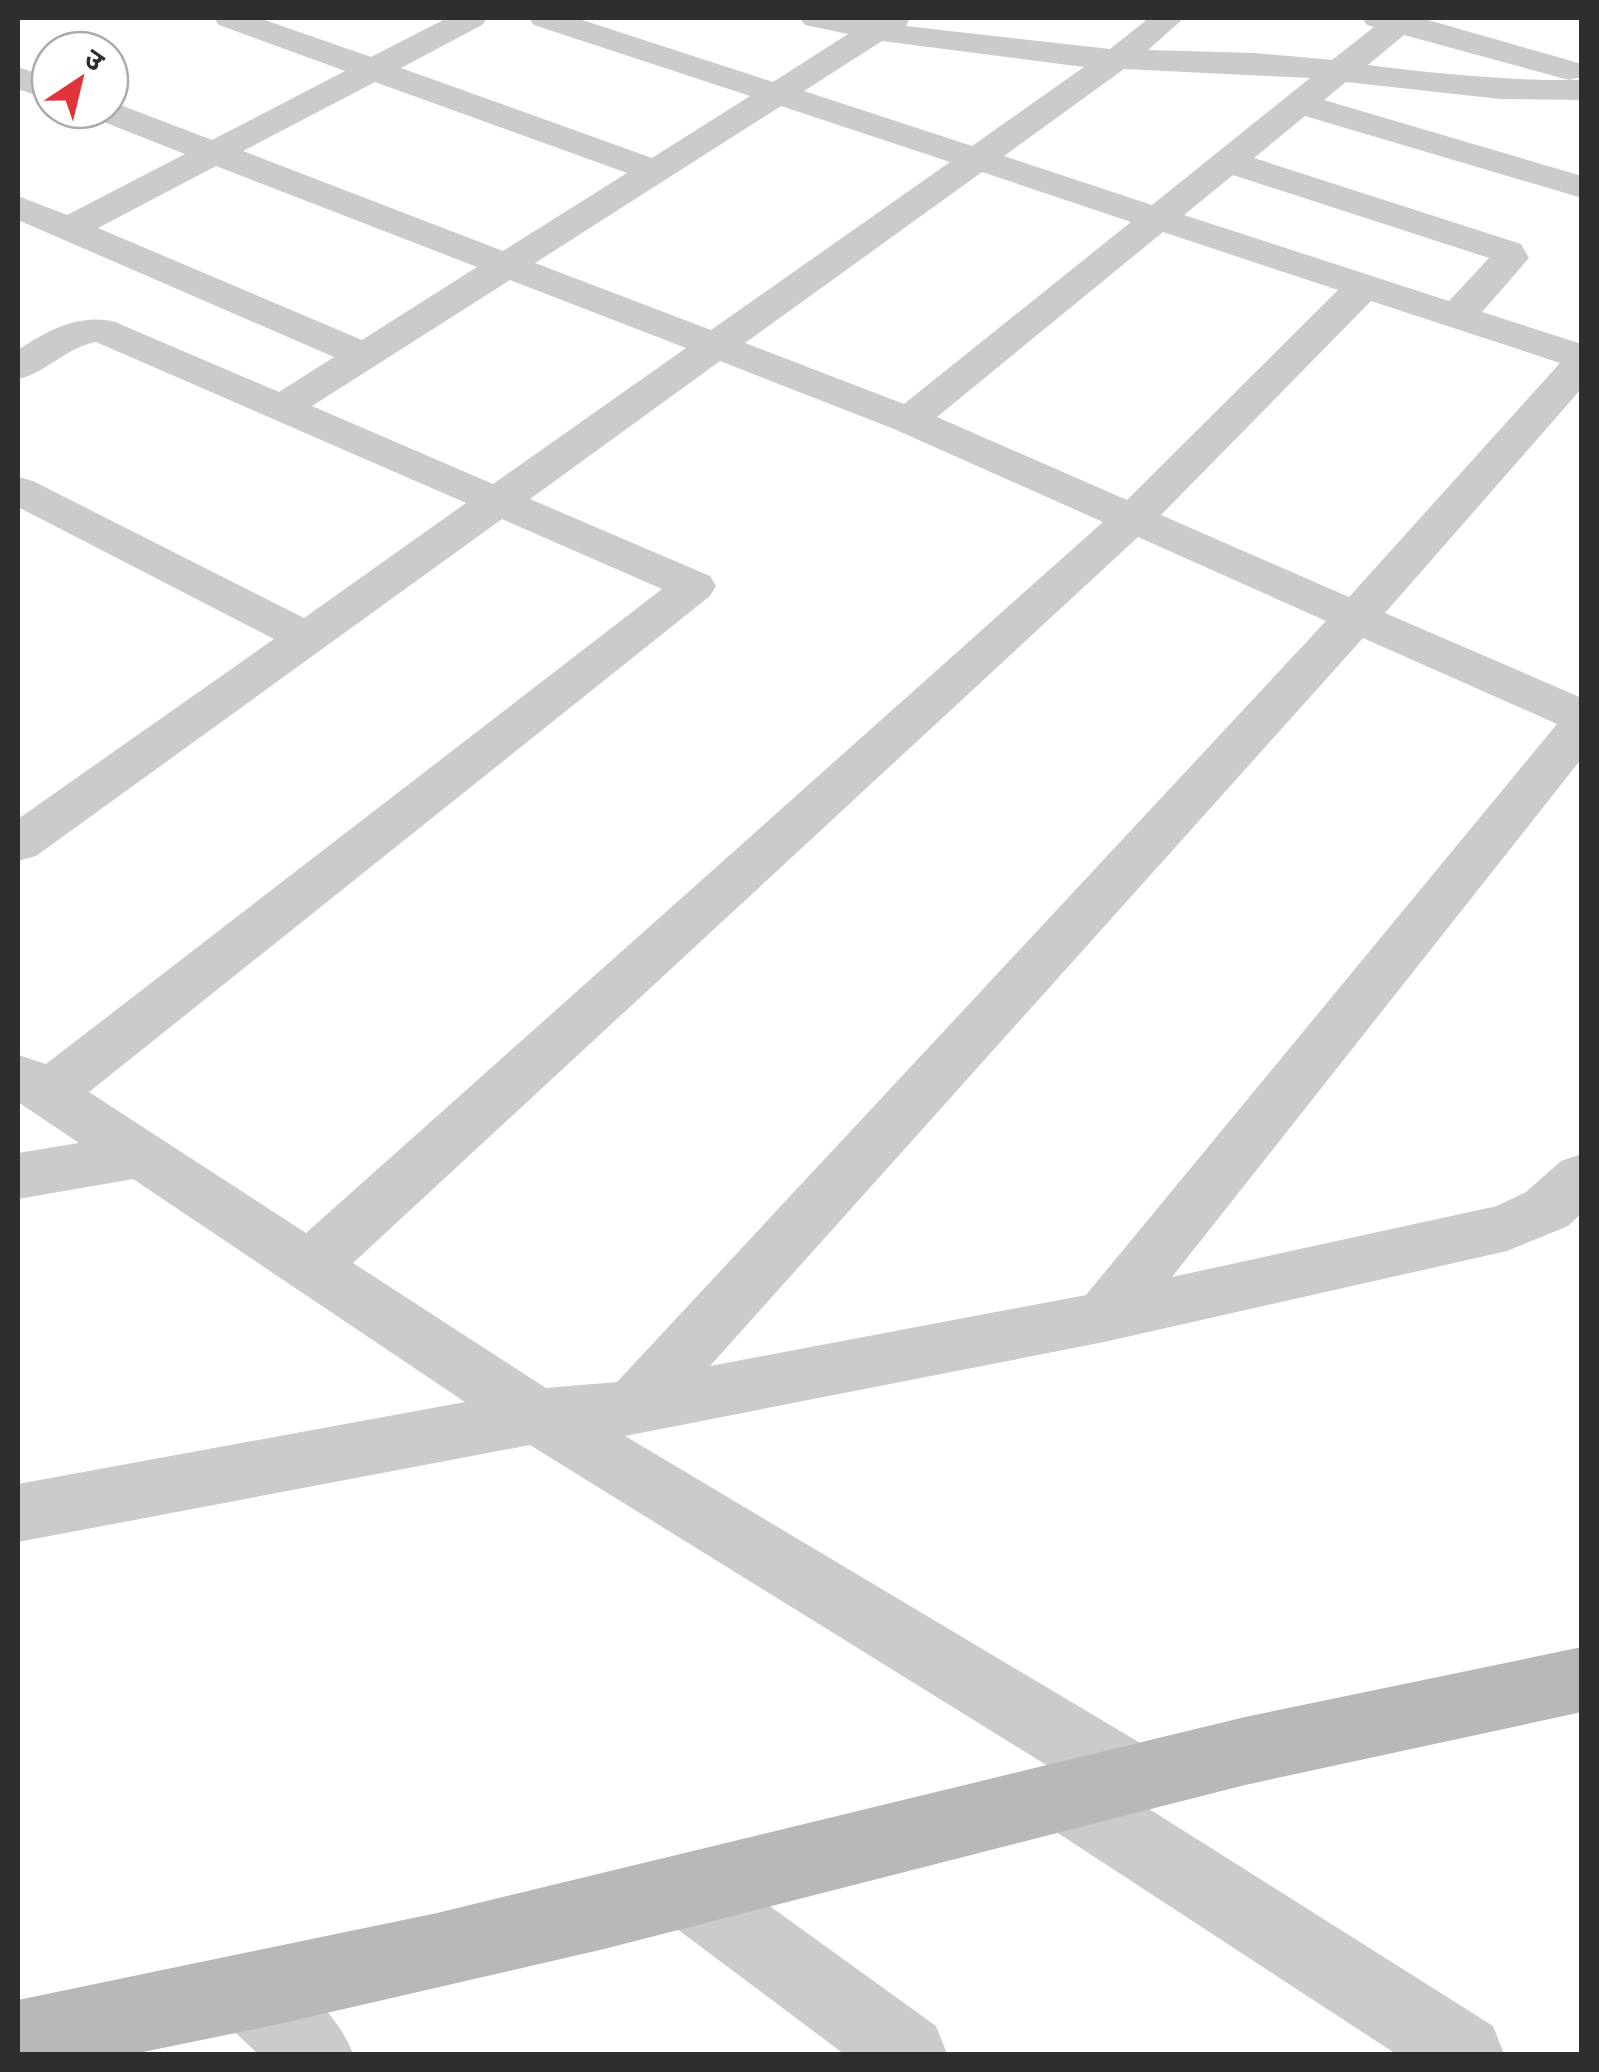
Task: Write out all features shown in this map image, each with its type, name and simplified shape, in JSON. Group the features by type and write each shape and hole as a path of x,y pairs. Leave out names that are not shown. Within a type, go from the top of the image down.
{"street":[{"path":"230,18 654,172"},
{"path":"68,229 471,18"},
{"path":"545,18 1582,360 1354,618 633,1408"},
{"path":"600,36 632,18"},
{"path":"816,18 887,24 988,48 1116,60 1256,63 1519,91 1576,89"},
{"path":"18,844 978,160 1168,18"},
{"path":"908,420 1340,72 1394,19 1576,89"},
{"path":"281,408 887,24"},
{"path":"1301,104 1582,187"},
{"path":"130,120 908,420 1582,717"},
{"path":"1230,162 1508,252 1510,258 1456,317"},
{"path":"18,208 364,355"},
{"path":"311,1264 1133,518 1364,287"},
{"path":"18,368 70,336 85,330 101,330 694,586 33,1083 537,1416 1132,1778"},
{"path":"18,490 308,638"},
{"path":"1104,1317 1582,726"},
{"path":"18,1176 142,1155"},
{"path":"18,1513 537,1416 633,1408 1104,1317 1507,1227 1547,1209 1582,1176"},
{"path":"18,2039 249,1993 687,1892 1132,1778 1448,1703 1582,1679"},
{"path":"1063,1796 1465,2054"},
{"path":"687,1892 908,2054"},
{"path":"249,1993 314,2054"}]}
